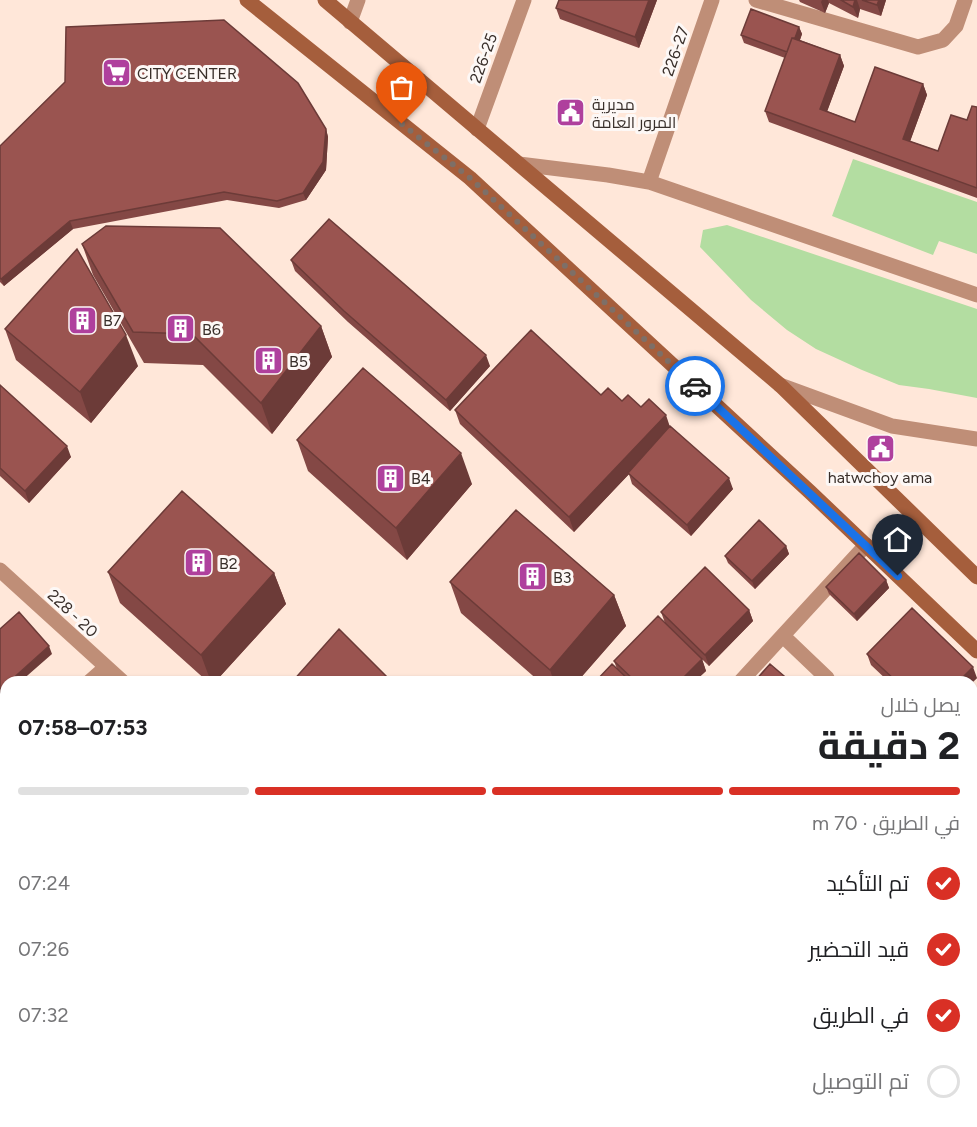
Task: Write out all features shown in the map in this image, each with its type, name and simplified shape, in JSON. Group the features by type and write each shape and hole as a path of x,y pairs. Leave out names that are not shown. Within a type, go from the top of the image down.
{"main road":[{"path":"248,0 470,178 977,651"},
{"path":"325,0 780,385 977,577"},
{"path":"390,114 420,80"}],"street":[{"path":"350,22 358,0"},
{"name":"226-25","path":"477,129 524,0"},
{"name":"226-27","path":"649,182 712,0"},
{"path":"756,0 918,47 943,40 956,26 965,0"},
{"path":"519,164 649,182 977,295"},
{"path":"780,385 892,426 977,440"},
{"path":"746,676 866,546"},
{"name":"228 - 20","path":"0,570 116,676"},
{"path":"783,636 825,676"},
{"path":"96,676 106,667"}],"green space":[{"path":"853,159 977,202 977,254 939,241 933,255 832,216"},
{"path":"727,225 977,309 977,398 899,385 816,349 787,330 751,300 700,247 703,230"}],"building":[{"path":"559,0 649,0 635,37 556,8"},
{"path":"841,0 855,0 853,7"},
{"path":"862,0 879,0 877,5"},
{"path":"751,9 799,27 787,52 741,35"},
{"path":"224,20 298,83 326,129 323,162 303,193 277,201 224,192 70,221 1,279 0,146 65,82 66,27"},
{"path":"792,38 840,55 820,109 855,122 875,67 923,84 903,139 938,151 951,115 967,120 972,106 977,107 977,188 765,111"},
{"path":"329,219 486,355 446,400 344,311 291,260"},
{"path":"106,226 220,228 321,326 261,403 192,334 133,332 82,244"},
{"name":"B7","path":"77,249 126,335 80,392 5,329"},
{"path":"531,330 601,395 608,388 622,401 628,395 641,407 649,399 666,415 569,517 455,410"},
{"name":"B4","path":"363,368 461,453 396,528 297,440"},
{"path":"0,385 67,446 25,491 0,468"},
{"path":"670,426 729,478 687,525 628,473"},
{"name":"B2","path":"182,491 274,573 201,655 108,572"},
{"name":"B3","path":"516,510 614,595 550,670 450,582"},
{"path":"759,520 786,546 752,581 725,556"},
{"path":"859,553 886,580 854,614 826,587"},
{"path":"705,567 749,610 705,655 661,612"},
{"path":"912,608 973,667 964,676 891,676 867,654"},
{"path":"19,612 49,646 16,676 0,676 0,629"},
{"path":"658,616 702,659 685,676 630,676 614,661"},
{"path":"339,629 386,676 297,676"},
{"path":"612,664 625,676 601,676"},
{"path":"770,664 784,676 759,676"}],"way so far":[{"path":"402,124 470,178 695,386"}],"place":[{"name":"CITY CENTER","path":"116,73"},
{"name":"مديرية المرور العامة","path":"571,113"},
{"name":"B7","path":"82,320"},
{"name":"B6","path":"181,329"},
{"name":"B5","path":"268,361"},
{"name":"hatwchoy ama","path":"880,449"},
{"name":"B4","path":"390,478"},
{"name":"B2","path":"198,563"},
{"name":"B3","path":"532,577"}],"route":[{"path":"695,386 898,576"}]}
